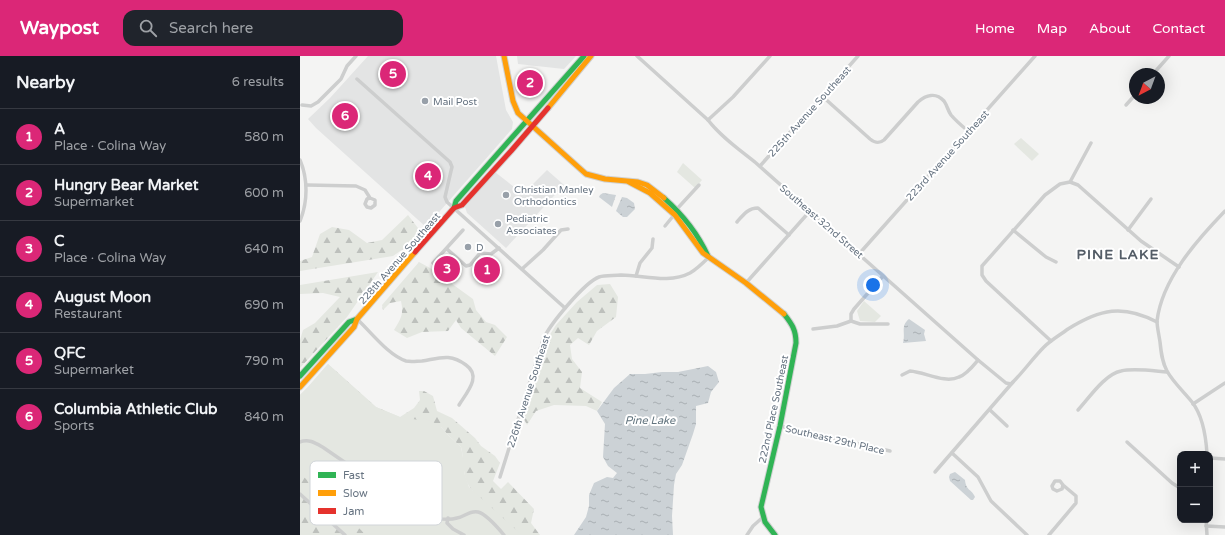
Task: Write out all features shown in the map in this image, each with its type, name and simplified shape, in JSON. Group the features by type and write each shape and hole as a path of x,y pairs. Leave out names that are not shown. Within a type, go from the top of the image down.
{"main road":[{"path":"504,56 513,101 518,113 527,122 586,174 598,178 645,184 657,193 675,213 689,225 709,257"},
{"name":"228th Avenue Southeast","path":"300,387 354,327 357,319 454,208 456,201 584,56"},
{"name":"228th Avenue Southeast","path":"454,208 462,205 532,126 591,56"},
{"name":"222nd Place Southeast","path":"709,257 779,309 791,322 796,333 780,426 761,507 762,518"},
{"name":"228th Avenue Southeast","path":"300,376 349,322 357,319"},
{"path":"319,355 324,360"},
{"path":"762,518 767,527 775,535"}],"street":[{"path":"302,105 311,106 318,102 341,79 347,66 356,56"},
{"name":"Southeast 32nd Street","path":"637,56 708,120 714,128 746,156 760,166 978,360 1003,381 1008,384 1013,382"},
{"path":"708,120 733,98 770,56"},
{"name":"225th Avenue Southeast","path":"760,166 858,56"},
{"name":"223rd Avenue Southeast","path":"859,254 1035,56"},
{"path":"1158,68 1169,56"},
{"path":"357,79 450,162 452,167 445,197 447,202 565,308"},
{"path":"822,96 876,143 881,143 925,96 934,95 942,99 953,117 968,131"},
{"path":"1126,105 1129,102"},
{"path":"1070,182 1091,143"},
{"path":"300,160 307,185 304,208 300,221"},
{"path":"1051,341 986,281 982,272 982,266 1045,195 1060,184 1070,182 1078,184 1140,241 1179,267"},
{"path":"307,185 356,186 365,190 370,198"},
{"path":"665,226 699,185"},
{"path":"1128,230 1151,199"},
{"path":"737,222 748,210 758,208 789,234"},
{"path":"746,283 810,211"},
{"path":"1207,451 1205,434 1193,404 1168,372 1161,352 1157,322 1164,296 1179,267 1202,237 1225,211"},
{"path":"522,269 543,250 561,230 568,229"},
{"path":"433,264 463,230"},
{"path":"1014,230 1046,258 1056,262"},
{"path":"653,239 652,248 640,263 636,276 676,277 690,273 709,257"},
{"path":"447,249 466,266 470,264 480,253 491,254 499,248"},
{"name":"226th Avenue Southeast","path":"500,477 542,340 551,325 565,308 590,283 599,277 636,276"},
{"path":"851,321 851,314 883,276"},
{"path":"935,472 1013,382 1051,341 1076,324 1105,312 1116,311 1136,313 1157,322"},
{"path":"357,319 392,352 409,362 453,358 468,366 474,377 459,404"},
{"path":"813,329 837,326 851,321 860,324 888,324"},
{"path":"902,376 910,371 942,378 956,378 964,374 978,360"},
{"path":"1078,410 1108,377 1114,373 1128,370 1168,372"},
{"path":"1193,404 1225,383"},
{"path":"990,410 1007,426"},
{"name":"Southeast 29th Place","path":"780,426 890,451"},
{"path":"300,442 303,440 320,445 343,461"},
{"path":"1127,442 1172,483 1178,487"},
{"path":"952,453 978,477 991,502 1027,535"},
{"path":"1213,458 1225,459"},
{"path":"1049,535 1076,503 1076,496 1074,493 1063,485"},
{"path":"300,494 310,503"},
{"path":"442,518 456,519 470,513 478,512 504,535"},
{"path":"448,518 447,523 464,535"},
{"path":"747,535 753,526 762,518"},
{"path":"334,525 345,535"},
{"path":"1207,535 1206,526 1225,527"}],"shaded area":[{"path":"368,56 496,56 506,110 513,122 512,129 426,227 316,128 308,119 330,98"},
{"path":"517,56 576,56 564,69 518,64"},
{"path":"547,170 564,185 506,248 467,213 465,207 495,172 523,194"}],"green space":[{"path":"1021,138 1039,154 1032,161 1014,144"},
{"path":"683,163 702,180 695,188 677,172"},
{"path":"408,215 421,232 412,243 393,256 300,271 300,261 312,257 320,234 332,227 349,230 367,243 382,240"},
{"path":"419,262 430,268 473,299 476,310 486,322 495,325 507,337 495,356 461,328 456,320 448,331 422,332 407,338 394,330 401,316 401,301 390,303 383,310 382,305"},
{"path":"378,272 347,317 300,368 300,340 303,330 315,323 340,297 323,293 300,294 300,285"},
{"path":"610,284 618,297 616,317 597,331 589,345 578,338 570,345 572,359 582,372 580,388 602,402 597,411 586,406 554,405 536,411 527,425 524,419 544,344 556,325 577,302 597,285"},
{"path":"864,301 881,316 875,322 860,321 857,311"},
{"path":"328,364 376,407 400,417 414,408 420,400 419,391 424,391 433,396 437,411 452,418 475,438 481,446 495,456 500,463 493,481 501,489 508,482 534,509 531,523 540,535 300,535 300,395"},
{"path":"328,364 376,407 400,417 419,420 423,418 441,427 461,447 464,472 469,487 522,535 366,535 356,525 442,525 442,461 310,461 310,482 300,474 300,395"}],"water":[{"path":"603,193 616,195 612,207 599,197"},
{"path":"622,197 627,198 634,203 635,209 627,217 623,217 616,211"},
{"path":"909,319 925,330 924,334 926,341 903,343 904,327"},
{"name":"Pine Lake","path":"708,366 716,372 719,382 711,392 708,403 696,406 696,424 682,465 676,474 674,485 672,516 673,535 574,535 586,517 589,506 589,495 594,483 607,477 613,478 617,473 608,466 603,457 605,424 597,411 614,388 630,374 678,372"},
{"path":"955,472 965,480 968,488 975,497 973,500 971,500 950,481 950,474"}],"traffic: fast":[{"path":"454,208 456,201 584,56"},
{"path":"664,198 689,225 708,256"},
{"path":"775,535 765,522 761,507 780,426 796,343 793,327 784,314"},
{"path":"300,376 349,322 357,319"}],"traffic: slow":[{"path":"504,56 513,101 518,113 586,174 605,179 638,182 647,185 664,198"},
{"path":"548,108 591,56"},
{"path":"629,182 650,193 675,215 703,253 746,283 784,314"},
{"path":"300,387 354,327 357,319 415,252"}],"traffic: jam":[{"path":"415,252 454,208 462,205 548,108"}],"place":[{"name":"QFC","path":"393,74"},
{"name":"Hungry Bear Market","path":"530,83"},
{"name":"Mail Post","path":"425,101"},
{"name":"Columbia Athletic Club","path":"345,116"},
{"name":"August Moon","path":"428,176"},
{"name":"Christian Manley Orthodontics","path":"506,195"},
{"name":"Pediatric Associates","path":"498,224"},
{"name":"D","path":"468,247"},
{"name":"C","path":"447,269"},
{"name":"A","path":"487,270"}],"district":[{"name":"PINE LAKE","path":"1118,254"}]}
